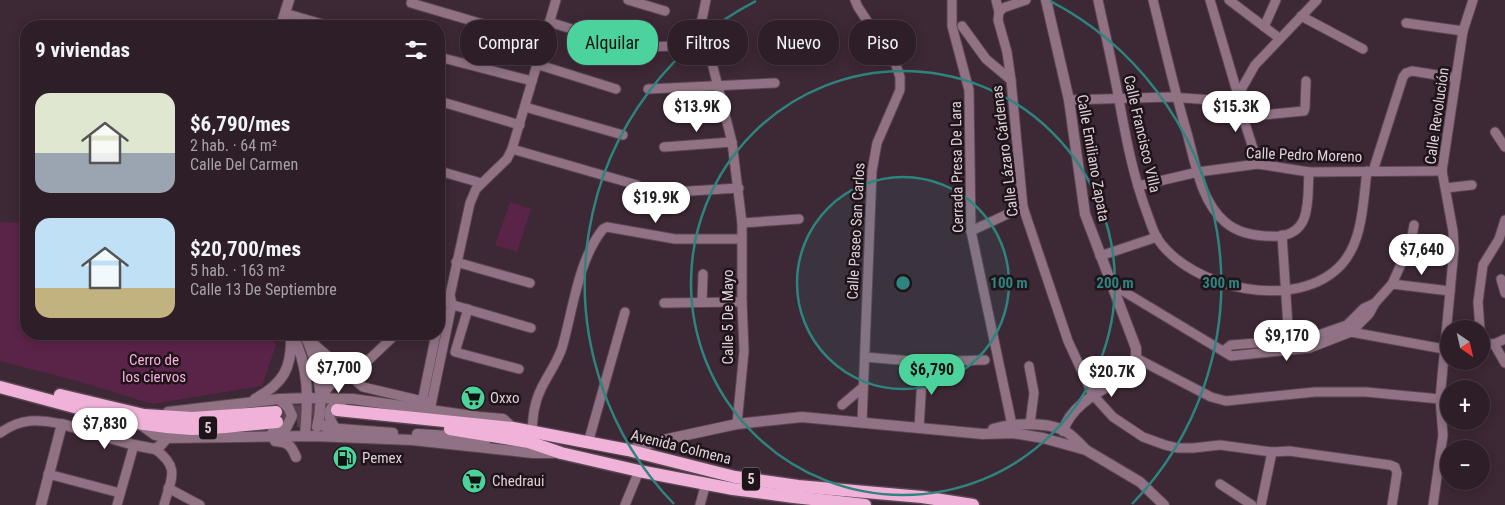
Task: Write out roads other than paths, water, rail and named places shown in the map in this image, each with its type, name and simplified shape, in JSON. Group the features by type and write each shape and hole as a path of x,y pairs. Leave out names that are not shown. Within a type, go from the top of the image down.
{"main road":[{"name":"5","path":"0,379 142,419"},
{"name":"5","path":"0,387 142,419 277,417"},
{"name":"5","path":"337,419 402,422 531,442 560,453 781,500 860,505"},
{"name":"5","path":"337,419 512,428 531,442"},
{"name":"Avenida Colmena","path":"531,442 588,443 628,450 735,477 798,486 922,497 973,505"}],"street":[{"path":"283,20 289,0"},
{"path":"290,20 296,0"},
{"path":"550,20 556,0"},
{"path":"628,0 666,11"},
{"path":"557,24 632,47 687,46 691,45 697,37 706,0"},
{"name":"Calle Paseo San Carlos","path":"855,0 896,65 901,82 896,100 880,134 874,157 866,280 862,422"},
{"name":"Cerrada Presa De Lara","path":"952,0 952,26 969,90 971,231 1012,425"},
{"name":"Calle Lázaro Cárdenas","path":"996,0 999,12 998,20 1007,52 1011,80 1023,207 1068,342 1093,395 1113,417 1143,437 1165,445 1178,448 1220,445 1272,452 1289,451 1396,467 1397,473 1392,505"},
{"path":"999,12 1003,8 1026,0"},
{"name":"Calle Emiliano Zapata","path":"1046,0 1068,100 1085,214 1133,338 1136,358"},
{"name":"Calle Francisco Villa","path":"1098,0 1119,99 1124,134 1138,186 1157,237 1170,253 1186,266 1228,286 1284,290 1320,280 1342,264 1355,242 1370,171 1402,78 1406,73 1412,72 1456,78"},
{"path":"1153,0 1176,98 1204,191 1214,210 1236,230 1260,237 1282,236 1294,232 1299,228 1306,216 1309,172"},
{"path":"1210,0 1258,164"},
{"path":"1229,0 1279,38"},
{"path":"1264,27 1276,0"},
{"path":"1239,98 1255,66 1279,38 1317,0"},
{"name":"Calle Revolución","path":"1448,320 1454,249 1442,171 1463,32 1473,0"},
{"path":"411,4 467,20"},
{"path":"291,15 309,20"},
{"path":"1301,16 1363,49"},
{"path":"1406,23 1463,32"},
{"path":"962,26 986,59 1011,80"},
{"path":"445,59 532,81"},
{"path":"445,315 470,203 476,188 507,158 512,149 536,65"},
{"path":"539,65 616,89"},
{"name":"Calle 5 De Mayo","path":"713,67 732,142 742,223 744,351 737,424"},
{"path":"1243,117 1304,111 1306,108 1306,81"},
{"path":"648,89 776,83"},
{"path":"1068,100 1239,98"},
{"path":"445,103 520,126"},
{"path":"525,107 623,135"},
{"path":"1495,132 1505,147"},
{"path":"664,146 732,142"},
{"path":"512,149 637,185"},
{"name":"Calle Pedro Moreno","path":"1138,186 1198,172 1258,164 1309,172 1442,171"},
{"path":"445,173 481,183"},
{"path":"1446,188 1472,185"},
{"path":"674,192 739,188"},
{"path":"971,231 1023,207"},
{"path":"742,223 799,219"},
{"path":"1479,320 1478,302 1483,265 1499,239 1505,220"},
{"path":"1112,285 1231,356 1310,348 1351,332 1369,314 1375,303 1392,284 1408,249 1414,225"},
{"path":"512,428 502,419 426,406 320,398 251,401 142,419 155,435 167,438 310,436 531,442 534,409 540,391 561,350 578,284 593,244 603,229 607,227 675,239 741,239"},
{"path":"1282,236 1284,290 1289,342"},
{"path":"1100,256 1157,237"},
{"path":"456,262 530,282"},
{"path":"702,302 703,274"},
{"path":"1501,279 1505,293"},
{"path":"1392,284 1450,291"},
{"path":"448,301 531,328"},
{"path":"445,308 448,301"},
{"path":"664,303 742,302"},
{"path":"1223,351 1231,345 1307,340 1341,328 1364,308 1375,303"},
{"path":"468,308 455,352 519,369"},
{"path":"588,443 626,312"},
{"path":"1351,332 1440,343"},
{"path":"1490,344 1494,344 1505,338"},
{"path":"251,401 269,392 282,380 288,368 291,340"},
{"path":"294,340 304,366 309,398 310,436"},
{"path":"307,340 315,362 320,398 318,422 310,436"},
{"path":"310,340 362,387 426,406"},
{"path":"320,398 334,380 358,370 390,340"},
{"path":"426,406 435,340"},
{"path":"426,406 440,340"},
{"path":"1494,344 1505,363"},
{"path":"865,357 923,362 985,360"},
{"path":"1063,431 1066,421 1075,410 1093,395 1128,374 1134,367 1136,358 1211,397 1226,401 1324,392 1366,392 1440,399"},
{"path":"919,428 923,362"},
{"path":"1029,366 1034,393 1030,424"},
{"path":"842,406 862,388"},
{"path":"259,437 282,431 289,425 292,412 278,399"},
{"path":"337,419 329,417 332,407 341,401 352,399"},
{"path":"628,450 663,440 737,424 802,417 983,434 1028,435 1086,450"},
{"path":"337,419 345,438"},
{"path":"318,422 328,428 337,419"},
{"path":"0,433 24,421 40,420 62,424 134,445 155,449 170,463 172,473 164,505"},
{"path":"41,505 62,424"},
{"path":"983,434 999,427 1030,424 1063,431 1086,450 1140,482 1164,505"},
{"name":"Calle Revolución","path":"1432,505 1443,430"},
{"path":"259,437 289,444 292,446 296,457"},
{"path":"155,449 162,445 167,438"},
{"path":"117,505 134,445"},
{"path":"1261,505 1272,452"},
{"path":"625,505 639,471"},
{"path":"48,474 120,494"},
{"path":"700,505 706,483"},
{"path":"1220,484 1252,505"},
{"path":"168,488 200,505"}],"tunnel":[{"path":"276,412 332,410"},
{"path":"279,422 337,419"}],"place":[{"name":"Oxxo","path":"473,398"},
{"name":"Pemex","path":"345,458"},
{"name":"Chedraui","path":"474,481"}],"park label":[{"name":"Cerro de los ciervos","path":"154,368"}]}
